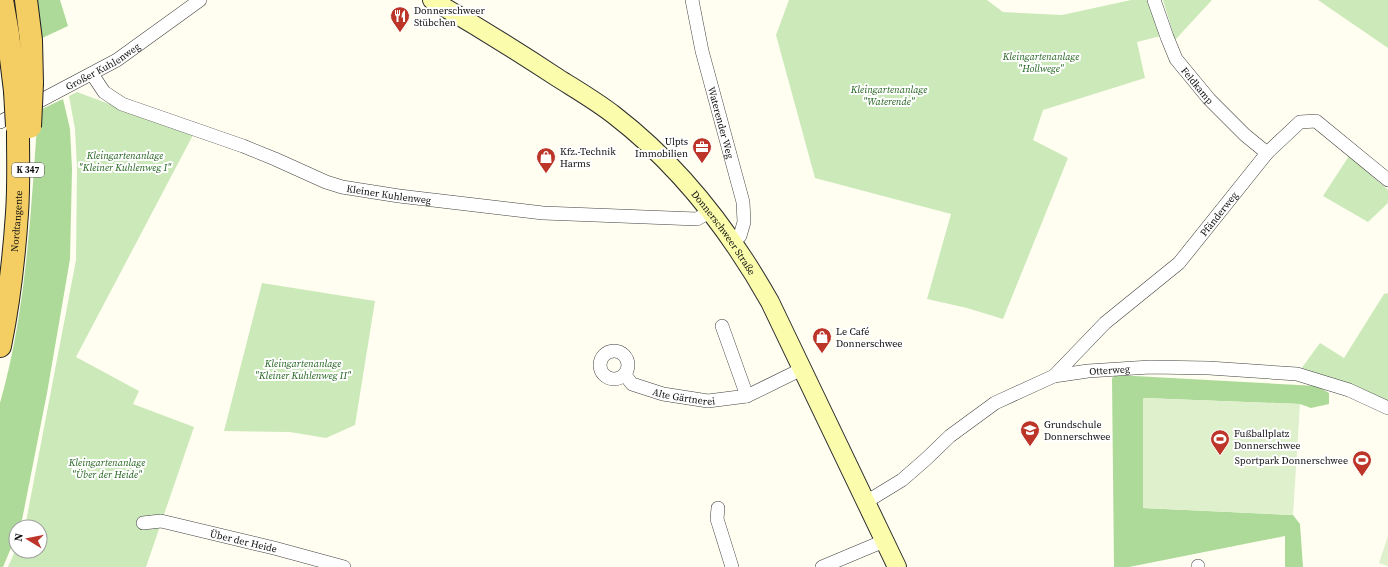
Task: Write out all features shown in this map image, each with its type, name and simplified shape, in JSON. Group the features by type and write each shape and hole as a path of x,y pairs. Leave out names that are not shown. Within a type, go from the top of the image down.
{"highway":[{"name":"K 347","path":"2,0 8,34 23,87"},
{"name":"K 347","path":"16,127 31,40 26,0"},
{"name":"Nordtangente","path":"0,346 13,263 17,211 28,182 16,127"}],"main road":[{"name":"Donnerschweer Straße","path":"432,0 519,52 614,115 671,166 711,211 752,270 770,302 897,567"}],"street":[{"name":"Großer Kuhlenweg","path":"16,127 92,74 123,56 200,0"},
{"name":"Waterender Weg","path":"692,0 702,52 743,202 744,222 740,236 733,241"},
{"name":"Feldkamp","path":"1154,0 1176,59 1210,99 1245,135 1267,153"},
{"name":"Kleiner Kuhlenweg","path":"92,74 104,92 122,104 243,146 326,182 342,187 399,196 543,213 697,219 711,211"},
{"name":"Pfänderweg","path":"1054,376 1105,323 1179,263 1267,153 1300,122 1316,120 1388,180"},
{"path":"722,326 748,396"},
{"name":"Otterweg","path":"866,502 902,480 950,436 996,403 1054,376 1088,371 1150,367 1209,368 1297,374 1349,390 1388,408"},
{"name":"Alte Gärtnerei","path":"625,375 632,384 662,394 708,401 748,396 802,369"},
{"path":"718,508 717,519 732,567"},
{"name":"Über der Heide","path":"143,523 161,521 274,548 344,567"},
{"path":"822,567 884,542"}],"green space":[{"path":"37,0 60,0 68,26 40,39"},
{"path":"789,0 987,0 1003,12 1062,15 1131,0 1149,0 1161,36 1137,42 1145,78 1043,110 1033,140 1068,158 1003,319 967,308 927,299 951,214 815,178 776,35"},
{"path":"1163,0 1212,0 1175,40"},
{"path":"1318,0 1388,0 1388,48"},
{"path":"77,92 193,135 76,357 139,391 133,404 194,427 146,567 8,567 12,559 48,559 48,519 27,519 76,260 77,168 75,129 69,96"},
{"path":"63,99 70,129 72,169 70,259 47,393 22,519 8,519 8,555 3,567 0,567 0,403 9,367 22,295 30,221 38,111"},
{"path":"1349,156 1388,190 1388,203 1368,222 1323,196"},
{"name":"Kleingartenanlage \"Kleiner Kuhlenweg II\"","path":"262,283 375,301 355,425 326,438 290,432 224,431"},
{"path":"1388,293 1388,404 1301,369 1320,343 1344,358 1384,294"},
{"path":"1116,375 1317,386 1329,393 1329,404 1311,408 1300,404 1144,398 1143,508 1293,515 1300,524 1303,567 1285,567 1285,536 1129,567 1114,567 1112,378"},
{"name":"Fußballplatz Donnerschwee","path":"1143,398 1300,404 1293,515 1143,508"},
{"path":"1388,536 1388,566 1379,563"}],"place":[{"name":"Donnerschweer Stübchen","path":"400,33"},
{"name":"Ulpts Immobilien","path":"702,164"},
{"name":"Kfz.-Technik Harms","path":"546,174"},
{"name":"Le Café Donnerschwee","path":"822,354"},
{"name":"Grundschule Donnerschwee","path":"1030,447"},
{"name":"Fußballplatz Donnerschwee","path":"1220,456"},
{"name":"Sportpark Donnerschwee","path":"1362,477"}],"park label":[{"name":"Kleingartenanlage \"Hollwege\"","path":"1041,62"},
{"name":"Kleingartenanlage \"Waterende\"","path":"889,94"},
{"name":"Kleingartenanlage \"Kleiner Kuhlenweg I\"","path":"125,160"},
{"name":"Kleingartenanlage \"Über der Heide\"","path":"107,468"}]}
